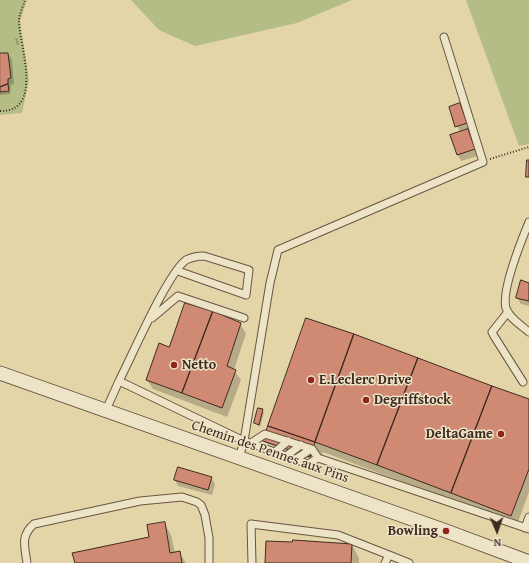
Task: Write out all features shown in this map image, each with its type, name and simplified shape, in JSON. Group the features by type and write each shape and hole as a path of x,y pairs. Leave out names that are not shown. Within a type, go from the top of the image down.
{"street":[{"name":"Chemin des Pennes aux Pins","path":"0,373 446,531 529,562"}],"lane":[{"path":"239,458 247,442 270,283 278,250 484,162 444,37"},
{"path":"529,222 507,290 505,303 508,312 529,332"},
{"path":"106,410 168,283 185,261 196,256 249,270 246,295 178,271"},
{"path":"148,322 178,296 244,318"},
{"path":"508,312 492,332 523,382"},
{"path":"119,381 247,442 308,464 318,458"},
{"path":"247,442 265,434 311,449 318,458 527,529 529,517"},
{"path":"262,447 276,437"},
{"path":"275,452 288,441"},
{"path":"286,456 301,446"},
{"path":"296,459 311,449"},
{"path":"27,563 24,537 26,530 34,524 140,501 182,497 197,502 201,506 205,515 209,538 209,563"},
{"path":"252,563 251,524 338,535 409,563"},
{"path":"385,563 389,555"}],"path":[{"path":"0,111 10,112 16,109 22,101 27,82 18,22 25,0"},
{"path":"484,162 496,156 529,147"}],"green space":[{"path":"0,0 27,0 20,21 29,80 22,113 0,115"},
{"path":"131,0 352,0 297,23 195,46 159,30"},
{"path":"466,0 529,0 529,144 519,146"}],"building":[{"path":"0,53 8,53 11,78 8,79 8,84 0,87"},
{"path":"8,84 9,91 0,92 0,87"},
{"path":"460,103 467,123 455,127 449,107"},
{"path":"468,129 475,149 457,155 450,135"},
{"path":"527,160 529,160 529,177 526,177"},
{"path":"521,280 529,283 529,301 516,298"},
{"path":"185,303 213,311 182,393 146,380 159,343 169,347"},
{"path":"213,311 241,323 227,366 236,370 222,408 182,393"},
{"name":"E.Leclerc Drive","path":"306,318 354,334 315,442 268,426"},
{"name":"Degriffstock","path":"354,334 418,358 377,465 315,442"},
{"path":"418,358 492,386 451,493 377,465"},
{"name":"DeltaGame","path":"492,386 529,399 529,469 511,516 451,493"},
{"path":"258,408 263,409 259,425 254,423"},
{"path":"268,426 315,442 310,457 263,441"},
{"path":"178,467 212,477 208,490 174,480"},
{"path":"165,522 170,553 180,551 182,563 75,563 72,553 149,537 147,525"},
{"path":"293,540 352,544 351,563 265,563 266,541 292,542"}],"place":[{"name":"Netto","path":"174,365"},
{"name":"E.Leclerc Drive","path":"311,380"},
{"name":"Degriffstock","path":"366,400"},
{"name":"DeltaGame","path":"501,434"},
{"name":"Bowling","path":"446,531"}]}
